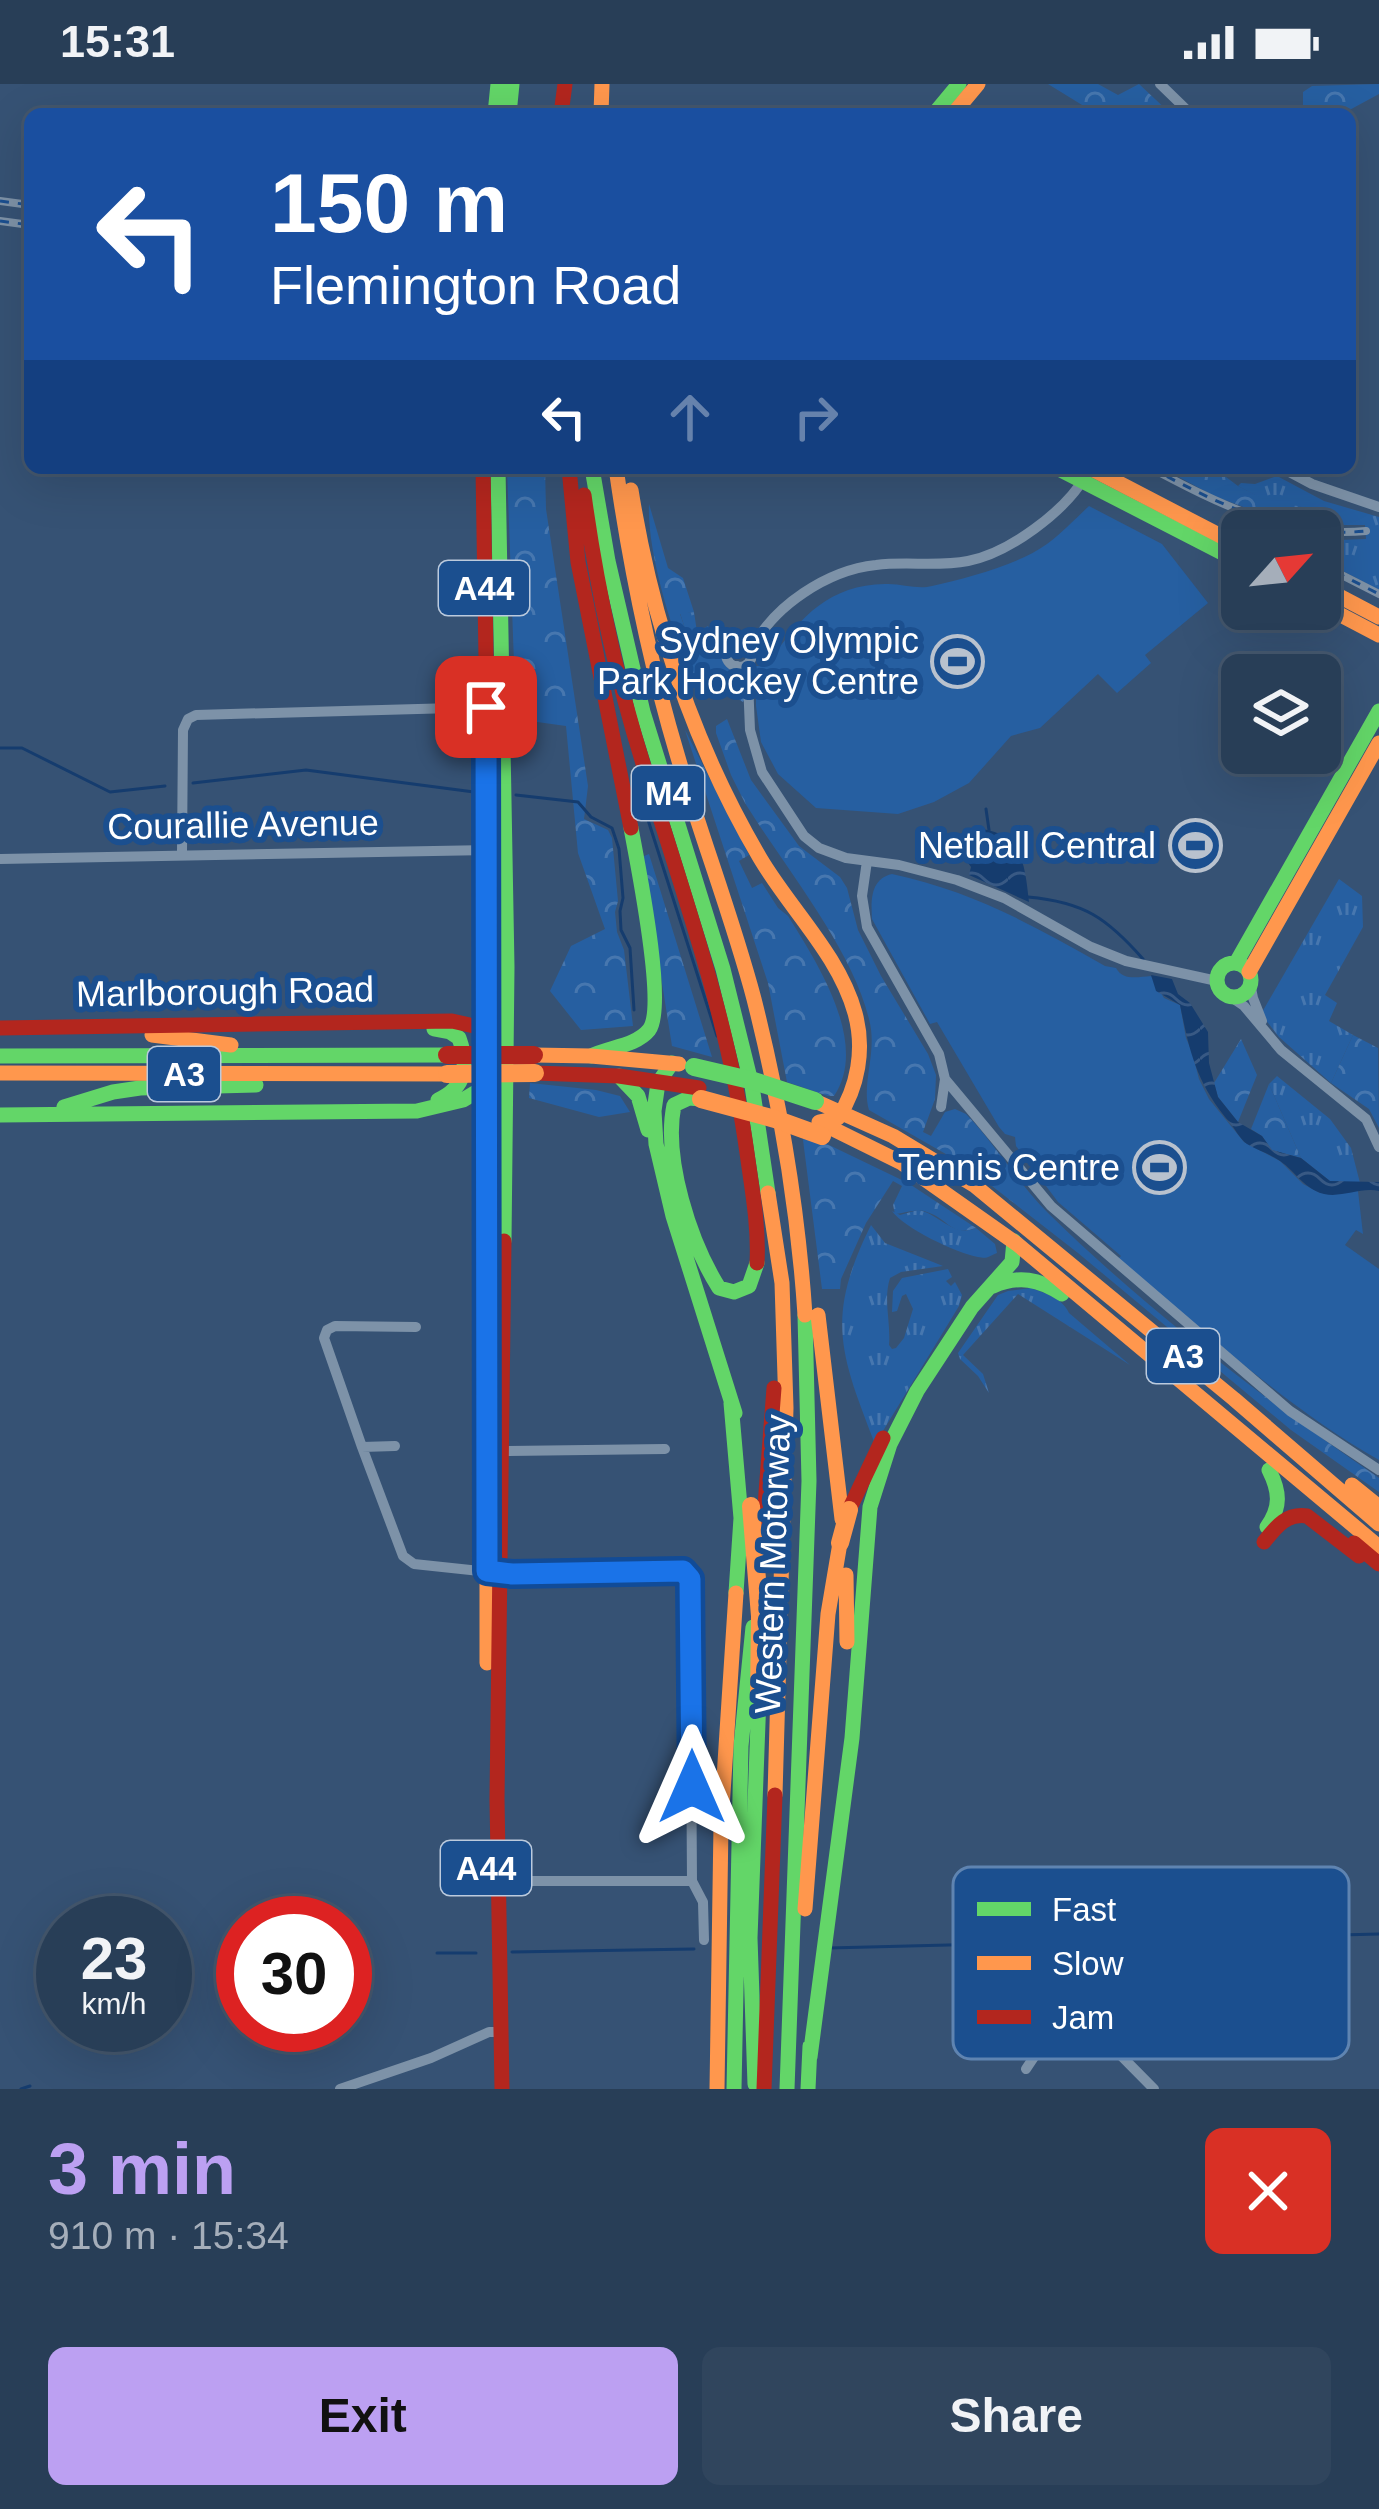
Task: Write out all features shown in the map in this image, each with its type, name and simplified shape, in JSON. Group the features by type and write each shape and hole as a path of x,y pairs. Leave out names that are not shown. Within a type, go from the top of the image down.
{"main road":[{"path":"939,108 959,84"},
{"path":"958,108 978,84"},
{"name":"A44","path":"483,474 506,1056 495,1451 492,1881 495,2032 502,2089"},
{"name":"A44","path":"494,707 498,474"},
{"name":"M4","path":"570,474 580,575 642,884 656,1010 654,1023 641,1038 591,1056"},
{"path":"582,474 620,688 713,987 744,1126 757,1270 749,1286 734,1292 719,1288 706,1267 684,1204 670,1138 674,1106 700,1094"},
{"name":"Western Motorway","path":"593,474 643,712 723,969 752,1086 784,1306 786,1408 771,1938 744,1960 734,2089"},
{"name":"Western Motorway","path":"617,474 635,593 658,688 766,1047 783,1129 800,1257 811,1399 809,1937"},
{"path":"630,474 650,591 692,721 761,859 839,977 855,1013 859,1041 852,1093 843,1112 821,1129"},
{"path":"1090,474 1221,551"},
{"path":"1091,474 1221,537"},
{"path":"1341,597 1379,616"},
{"path":"1341,615 1379,635"},
{"path":"1245,972 1221,969 1223,988 1242,994 1256,943 1379,711"},
{"path":"1256,943 1379,743"},
{"name":"A44","path":"495,1451 485,1010 497,850"},
{"name":"Marlborough Road","path":"0,1028 452,1021 485,1010"},
{"name":"Marlborough Road","path":"452,1021 485,1032 506,1056"},
{"path":"382,1022 450,1032 464,1049 463,1083 458,1090 437,1101 395,1109"},
{"path":"118,1026 140,1034 230,1045 276,1044 283,1055"},
{"name":"A3","path":"0,1056 283,1055 447,1065 534,1064 591,1056 694,1067 815,1101 943,1165 1167,1370 1379,1547"},
{"path":"449,1107 485,1088 506,1056"},
{"path":"670,1209 654,1126 657,1081 672,1063"},
{"name":"A3","path":"534,1064 657,1081 821,1129 902,1163 992,1226 1020,1233 1278,1436 1379,1524"},
{"name":"A3","path":"0,1073 368,1074 447,1065"},
{"path":"0,1113 68,1107 140,1088 334,1082 368,1074"},
{"path":"619,1076 640,1101 655,1169 701,1298 730,1403 740,1518 723,1780 727,1939"},
{"path":"0,1113 449,1107 472,1116 486,1137"},
{"path":"808,2089 807,1958 828,1615 845,1515 965,1316 1012,1262 1020,1233"},
{"name":"Western Motorway","path":"800,1257 815,1292 845,1515"},
{"path":"989,1289 1020,1277 1048,1284 1167,1370"},
{"name":"Western Motorway","path":"760,2089 744,1960 727,1939 775,1365 784,1306"},
{"path":"1202,1400 1269,1470 1379,1566"},
{"path":"727,1939 759,1696 760,1616 751,1506 730,1403"},
{"path":"1278,1436 1304,1448 1379,1507"},
{"path":"809,1937 852,1738 866,1529 877,1462"},
{"path":"1269,1470 1281,1497 1262,1538 1283,1520 1299,1514 1379,1566"},
{"name":"Western Motorway","path":"809,1937 843,1711 846,1575"},
{"path":"787,2089 791,1985 807,1958"},
{"path":"717,2089 744,1960"},
{"name":"A44","path":"490,2089 495,2032"}],"street":[{"path":"1160,84 1185,108"},
{"path":"737,666 745,665 752,648 801,595 823,581 849,570 889,564 942,565 1000,551 1066,501 1086,474"},
{"path":"1293,474 1379,507"},
{"path":"752,648 735,641 728,648 728,659 748,681 747,707 762,772 804,836 826,852 957,880 1004,898 1126,962 1223,988 1276,1045 1360,1113 1379,1147"},
{"path":"747,707 754,690 752,648"},
{"path":"182,854 182,730 196,715 494,707"},
{"name":"Courallie Avenue","path":"0,859 497,850"},
{"path":"867,861 862,905 868,927 939,1054 945,1078 941,1107"},
{"path":"1245,972 1276,1045"},
{"path":"945,1078 1051,1206 1272,1396 1379,1470"},
{"path":"416,1327 335,1326 324,1338 408,1561 494,1572 688,1574 692,1881 727,1939"},
{"path":"362,1447 395,1446"},
{"path":"495,1451 665,1449"},
{"path":"492,1881 692,1881"},
{"path":"340,2089 495,2032"},
{"path":"1026,2068 1032,2059"},
{"path":"1124,2059 1154,2089"},
{"path":"393,2071 398,2085"}],"green space":[{"path":"1048,84 1098,84 1118,95 1139,84 1165,108 1087,108"},
{"path":"1379,84 1379,94 1353,108 1303,108 1303,92 1312,86"},
{"path":"507,474 545,474 546,509 588,786 584,819 608,830 612,838 617,932 624,950 633,1026 581,1030 550,991 571,946 605,929 578,853 566,726 516,719"},
{"path":"1173,474 1222,474 1270,502 1313,510 1252,510"},
{"path":"1277,476 1324,501 1379,517 1379,590 1341,570 1341,540 1366,539 1365,525 1341,525 1341,510 1270,503 1238,486"},
{"path":"649,504 668,568 683,578 694,612 680,614 694,654 687,668 656,565"},
{"name":"Sydney Olympic Park Hockey Centre","path":"1089,506 1162,544 1208,603 1145,655 1151,663 1117,693 1098,674 1040,728 1011,736 969,783 898,814 816,808 778,774 761,742 756,666 765,666 806,616 848,590 885,584 926,587 1007,564 1047,544"},
{"path":"694,612 697,632 708,626 725,665 741,677 747,695 743,702 731,695 732,687 722,680 693,675 687,668 693,653 680,613"},
{"path":"727,719 751,780 799,846 840,877 847,888 858,930 928,1054 936,1075 935,1099 923,1132 931,1136 945,1112 955,1109 966,1114 1037,1201 1086,1250 1208,1353 1379,1478 1379,1492 1291,1430 965,1165 869,1110 871,1031 860,992 833,936 731,775 716,733 716,726"},
{"path":"685,730 749,855 739,861 752,888 762,883 788,916 835,1003 846,1052 844,1075 834,1096 787,1082 768,983"},
{"path":"649,854 712,1057 672,1046 642,857"},
{"name":"Tennis Centre","path":"892,874 1002,911 1127,977 1151,976 1164,998 1180,1005 1199,1079 1244,1142 1280,1161 1320,1193 1358,1191 1363,1234 1356,1230 1345,1245 1379,1269 1379,1460 1246,1367 1058,1202 1016,1146 1015,1137 999,1127 937,1022 930,1024 872,919 876,886"},
{"path":"1339,879 1362,896 1363,927 1325,995 1337,1003 1329,1021 1353,1035 1331,1083 1279,1037 1261,1014"},
{"path":"1353,1035 1378,1048 1379,1128 1369,1109 1331,1083"},
{"path":"1241,1039 1257,1075 1238,1122 1218,1097 1214,1083"},
{"path":"1277,1076 1330,1119 1351,1148 1360,1183 1330,1181 1301,1158 1269,1084"},
{"path":"530,1083 620,1096 630,1112 599,1117 529,1098"},
{"path":"1269,1084 1301,1158 1272,1150 1251,1129"},
{"path":"802,1132 908,1183 976,1228 955,1229 923,1211 895,1214 893,1205 902,1186 893,1181 866,1223 840,1289 822,1289"},
{"path":"918,1210 953,1228 976,1228 995,1244 997,1253 984,1258 957,1251 919,1232 892,1211 900,1215"},
{"path":"871,1225 885,1243 943,1266 890,1278 887,1303 892,1349 904,1338 913,1309 906,1294 892,1312 893,1291 902,1278 948,1269 952,1277 946,1281 951,1286 955,1282 962,1295 875,1444 853,1384 843,1335 847,1286"},
{"path":"1031,1288 1058,1300 1130,1365 1018,1294 963,1355 983,1374 989,1393 958,1353 998,1295"}],"water":[{"path":"982,829 1014,845 1023,865 1029,902 969,875 971,867 964,858 937,845"},
{"path":"1151,975 1172,979 1208,1032 1209,1063 1218,1097 1238,1122 1262,1136 1272,1150 1301,1158 1330,1181 1379,1182 1379,1191 1317,1192 1280,1161 1244,1142 1202,1081 1180,1005 1156,991"}],"waterway":[{"path":"0,748 22,748 110,792 165,786"},
{"path":"193,783 306,770 474,792"},
{"path":"516,795 578,802 591,817 612,828 619,849 621,930 630,948 634,1010"},
{"path":"642,801 717,1036"},
{"path":"986,809 989,830"},
{"path":"1028,897 1093,914 1143,959"},
{"path":"1349,1935 1379,1934"},
{"path":"829,1948 953,1945"},
{"path":"512,1952 694,1949"},
{"path":"437,1953 476,1953"},
{"path":"21,2089 30,2086"}],"railway":[{"path":"0,201 24,204"},
{"path":"0,221 24,224"},
{"path":"1163,474 1228,506 1281,524 1309,530 1366,531"},
{"path":"1341,575 1379,594"}],"traffic: fast":[{"path":"496,108 498,84"},
{"path":"510,108 512,84"},
{"path":"939,108 959,84"},
{"path":"498,474 507,967 504,1241"},
{"path":"593,474 643,712 723,969 752,1086 768,1193"},
{"path":"1069,474 1221,552"},
{"path":"1236,963 1379,711"},
{"path":"591,1056 637,1040 649,1030 654,1016 649,933 631,828"},
{"path":"1234,963 1246,968 1251,980 1246,992 1234,997 1222,992 1217,980 1222,968 1234,963"},
{"path":"434,1029 459,1038 464,1058 460,1082 438,1100"},
{"path":"0,1056 447,1055"},
{"path":"672,1063 658,1083 656,1144 673,1216 735,1413"},
{"path":"694,1067 815,1101"},
{"path":"619,1076 638,1096 648,1130"},
{"path":"64,1107 140,1088 256,1085"},
{"path":"0,1115 417,1111 463,1100 488,1085"},
{"path":"701,1099 674,1105 672,1150 689,1224 719,1288 734,1292 749,1286 757,1263"},
{"path":"810,2057 852,1738 870,1507 890,1444 917,1391 972,1307 1012,1262 1014,1241"},
{"path":"993,1286 1029,1280 1062,1294"},
{"path":"787,2089 809,1481 805,1315"},
{"path":"731,1403 741,1518 736,1593"},
{"path":"1267,1527 1277,1499 1269,1470"},
{"path":"734,2089 741,1746 753,1627"},
{"path":"755,2084 750,1938 759,1696"},
{"path":"808,2089 810,2046"}],"traffic: slow":[{"path":"601,108 602,84"},
{"path":"958,108 978,84"},
{"path":"617,474 658,683 763,1038 793,1196 805,1315"},
{"path":"1102,474 1221,536"},
{"path":"631,490 663,634 695,726 736,815 772,877 838,971 855,1013 859,1040 855,1081 838,1118 819,1122"},
{"path":"1341,597 1379,617"},
{"path":"1341,615 1379,635"},
{"path":"1249,972 1379,743"},
{"path":"152,1035 231,1045"},
{"path":"534,1055 679,1064"},
{"path":"0,1073 447,1074"},
{"path":"447,1074 535,1073"},
{"path":"701,1099 822,1136"},
{"path":"815,1101 893,1136 974,1185 1379,1524"},
{"path":"821,1123 902,1163 1017,1244 1379,1547"},
{"path":"487,1170 487,1663"},
{"path":"768,1193 782,1283 786,1408 775,1795"},
{"path":"818,1315 842,1519"},
{"path":"1352,1485 1379,1507"},
{"path":"751,1506 760,1616 759,1696"},
{"path":"840,1543 849,1510"},
{"path":"805,1909 828,1614 840,1543"},
{"path":"846,1575 847,1642"},
{"path":"717,2089 721,1824 736,1593"}],"traffic: jam":[{"path":"562,108 565,84"},
{"path":"483,474 487,1170"},
{"path":"570,474 578,562 631,828"},
{"path":"584,495 626,704 729,1056 753,1194 757,1263"},
{"path":"0,1028 452,1021 490,1035"},
{"path":"447,1055 534,1055"},
{"path":"535,1073 619,1076 699,1088"},
{"path":"502,2089 497,1799 504,1241"},
{"path":"761,1558 774,1388"},
{"path":"849,1510 883,1438"},
{"path":"1264,1542 1287,1519 1307,1516 1359,1556"},
{"path":"1354,1543 1379,1564"},
{"path":"764,2089 775,1795"}],"place":[{"name":"Sydney Olympic Park Hockey Centre","path":"958,661"},
{"name":"Netball Central","path":"1195,845"},
{"name":"Tennis Centre","path":"1159,1167"}],"route":[{"path":"486,707 487,1571 688,1574 692,1787"}]}
